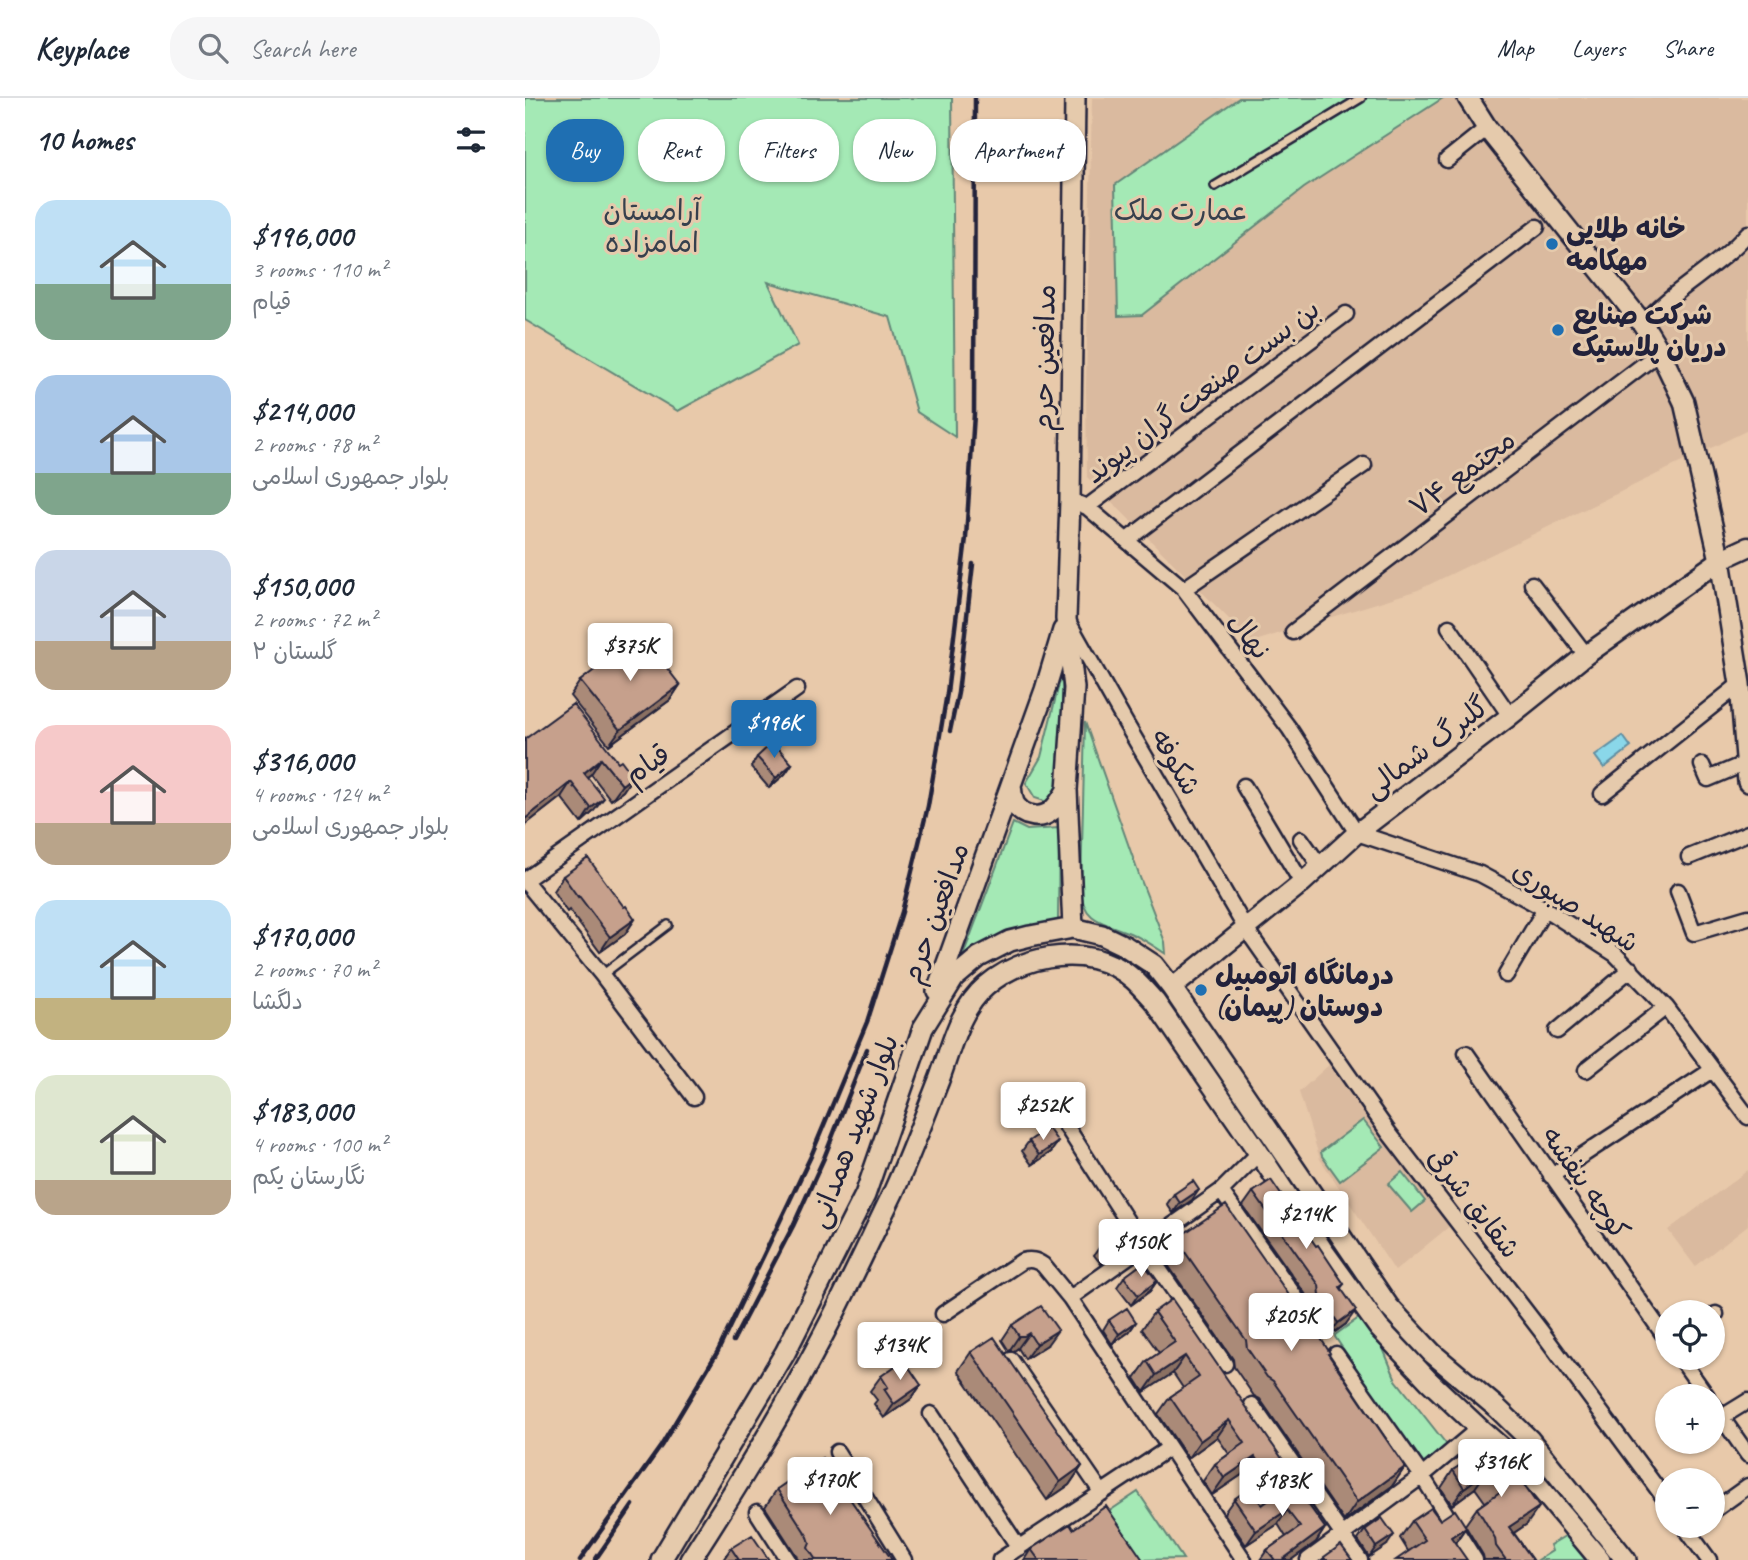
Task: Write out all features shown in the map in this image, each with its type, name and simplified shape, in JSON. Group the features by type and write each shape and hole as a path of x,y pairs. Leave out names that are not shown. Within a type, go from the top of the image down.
{"main road":[{"name":"مدافعین حرم","path":"923,1028 1045,690 1066,619 1079,504 1076,98"},
{"path":"1468,98 1487,128 1643,324 1684,402 1720,560 1740,684 1747,772"},
{"name":"مدافعین حرم","path":"1066,619 1074,688 1067,790 1073,928"},
{"path":"1011,785 1014,805 1023,813 1036,817 1049,813 1058,806 1067,790"},
{"name":"بلوار شهید همدانی","path":"661,1560 780,1363 851,1223 865,1195 923,1028 954,978 979,957 1010,941 1073,928 1102,935 1154,965 1389,1307 1432,1353 1529,1439 1618,1557"},
{"name":"بلوار شهید همدانی","path":"690,1560 734,1492 829,1324 895,1189 968,1007 986,986 999,977 1023,964 1043,958 1086,958 1103,962 1117,967 1135,980 1155,1002 1322,1249 1379,1328 1429,1381 1521,1465 1600,1560"},
{"path":"1155,1002 1172,988"},
{"path":"851,1223 874,1233"}],"street":[{"path":"1447,160 1487,128"},
{"path":"1127,540 1537,227"},
{"path":"1643,324 1655,310 1736,246 1748,233"},
{"name":"بن بست صنعت گران پیوند","path":"1079,504 1346,314"},
{"name":"مجتمع ۷۴","path":"1293,632 1660,352"},
{"path":"1184,589 1364,464"},
{"name":"نهال","path":"1079,504 1127,540 1184,589 1289,728 1357,833"},
{"name":"گلبرگ شمالی","path":"1172,988 1302,883 1357,833 1586,655 1720,560 1748,547"},
{"path":"1532,584 1586,655"},
{"name":"شکوفه","path":"1066,619 1246,929"},
{"path":"1449,627 1510,716"},
{"path":"1602,794 1740,684"},
{"name":"قیام","path":"525,880 797,689"},
{"path":"1705,772 1747,772"},
{"path":"1244,786 1302,883"},
{"name":"شهید صبوری","path":"1357,833 1480,874 1545,909 1615,954 1666,1007 1748,1117"},
{"path":"1689,857 1748,833"},
{"path":"1301,839 1320,866"},
{"path":"525,880 602,975 694,1097"},
{"path":"1678,891 1694,933 1748,917"},
{"path":"1506,975 1545,909"},
{"name":"شقایق شرقی","path":"1246,929 1389,1133 1655,1485"},
{"path":"1557,1031 1631,970"},
{"path":"1586,1070 1666,1007"},
{"name":"کوچه بنفشه","path":"1466,1052 1655,1323"},
{"path":"1551,1176 1712,1070"},
{"path":"1063,1121 1143,1245 1225,1364"},
{"path":"1070,1298 1221,1191 1259,1153"},
{"path":"1221,1191 1301,1305"},
{"path":"943,1314 1023,1261 1031,1259 1043,1265 1070,1298 1244,1560"},
{"path":"1336,1354 1422,1476 1475,1560"},
{"path":"1011,1360 1102,1493"},
{"path":"1725,1415 1748,1401"},
{"path":"1252,1405 1360,1560"},
{"path":"931,1414 1019,1548"},
{"path":"1725,1421 1748,1455"},
{"path":"1308,1560 1422,1476 1479,1429"},
{"path":"1000,1560 1169,1448"},
{"path":"838,1452 904,1560"},
{"path":"1725,1502 1748,1486"},
{"path":"757,1511 788,1560"},
{"path":"1695,1538 1709,1560"}],"lane":[{"path":"1215,186 1360,98"},
{"path":"602,975 668,925"}],"shaded area":[{"path":"1092,98 1748,98 1748,430 1418,590 1252,642 1087,477 1086,388"},
{"path":"1330,1064 1451,1225 1395,1271 1320,1159 1299,1092"},
{"path":"1748,1170 1748,1225 1695,1266 1668,1230"}],"green space":[{"name":"آرامستان امامزاده","path":"525,98 952,98 950,182 953,182 955,437 917,412 890,317 768,282 798,345 678,411 525,320"},
{"name":"عمارت ملک","path":"1239,98 1443,98 1304,188 1142,315 1118,316 1115,185"},
{"path":"1062,672 1062,751 1059,784 1050,803 1035,798 1026,783 1041,757"},
{"path":"1085,722 1165,942 1166,954 1136,936 1097,920 1086,909 1082,900"},
{"path":"1013,823 1027,830 1059,828 1058,920 1000,935 961,961"},
{"path":"1363,1120 1384,1147 1340,1181 1321,1152"},
{"path":"1402,1172 1425,1201 1412,1212 1388,1184"},
{"path":"1363,1315 1380,1341 1396,1380 1447,1445 1422,1465 1335,1337"},
{"path":"1138,1492 1183,1559 1135,1560 1105,1514"},
{"path":"1570,1533 1588,1560 1538,1560 1552,1551 1550,1545"}],"water":[{"path":"1623,736 1631,747 1604,768 1595,756"}],"building":[{"path":"642,636 680,685 620,730 580,681"},
{"path":"573,704 618,762 621,760 633,776 622,785 601,759 584,773 604,798 591,808 571,782 525,819 525,739"},
{"path":"773,742 792,764 776,778 757,757"},
{"path":"588,858 635,919 610,937 563,876"},
{"path":"1048,1128 1058,1142 1039,1155 1029,1141"},
{"path":"1271,1180 1344,1284 1340,1287 1356,1310 1338,1323 1320,1295 1319,1285 1253,1192"},
{"path":"1193,1181 1199,1190 1180,1203 1174,1194"},
{"path":"1226,1205 1320,1337 1330,1353 1328,1354 1405,1467 1357,1502 1247,1348 1246,1340 1176,1239"},
{"path":"1120,1232 1126,1241 1108,1255 1101,1245"},
{"path":"1143,1263 1157,1281 1138,1295 1124,1277"},
{"path":"1172,1299 1283,1460 1265,1472 1255,1457 1224,1478 1215,1464 1245,1443 1229,1420 1200,1441 1170,1397 1199,1377 1185,1356 1156,1375 1147,1361 1175,1342 1154,1312"},
{"path":"1041,1306 1058,1330 1036,1344 1029,1333 1019,1336 1012,1325"},
{"path":"1127,1308 1136,1322 1119,1334 1109,1320"},
{"path":"994,1337 1082,1466 1060,1482 971,1352"},
{"path":"904,1360 921,1385 894,1404 884,1389 888,1387 881,1376"},
{"path":"1495,1443 1539,1507 1509,1527 1533,1560 1506,1560 1496,1546 1495,1538 1477,1508 1501,1491 1487,1471 1464,1488 1453,1470"},
{"path":"822,1458 892,1560 816,1560 808,1548 808,1537 777,1489"},
{"path":"1293,1483 1325,1528 1282,1560 1275,1560 1267,1550 1300,1527 1287,1510 1256,1531 1234,1499 1250,1488 1262,1505"},
{"path":"1106,1506 1143,1560 1039,1560 1031,1549 1070,1524 1073,1529"},
{"path":"1431,1508 1440,1520 1455,1510 1466,1527 1451,1537 1467,1560 1396,1560 1425,1540 1412,1521"},
{"path":"1382,1518 1394,1535 1376,1547 1365,1530"},
{"path":"752,1535 769,1560 739,1560 731,1548"},
{"path":"1341,1545 1352,1560 1324,1560 1324,1557"}],"railway":[{"path":"580,1560 661,1446 718,1351 811,1156 867,1022 902,912 928,806 947,693 966,538 974,414 975,98"},
{"path":"950,731 958,693 973,564"},
{"path":"733,1341 793,1226 824,1158 867,1049"},
{"path":"595,1560 633,1505"}],"place":[{"name":"خانه طلایی مهکامه","path":"1552,244"},
{"name":"شرکت صنایع دریان پلاستیک","path":"1558,330"},
{"name":"درمانگاه اتومبیل دوستان (پیمان)","path":"1201,990"}]}
